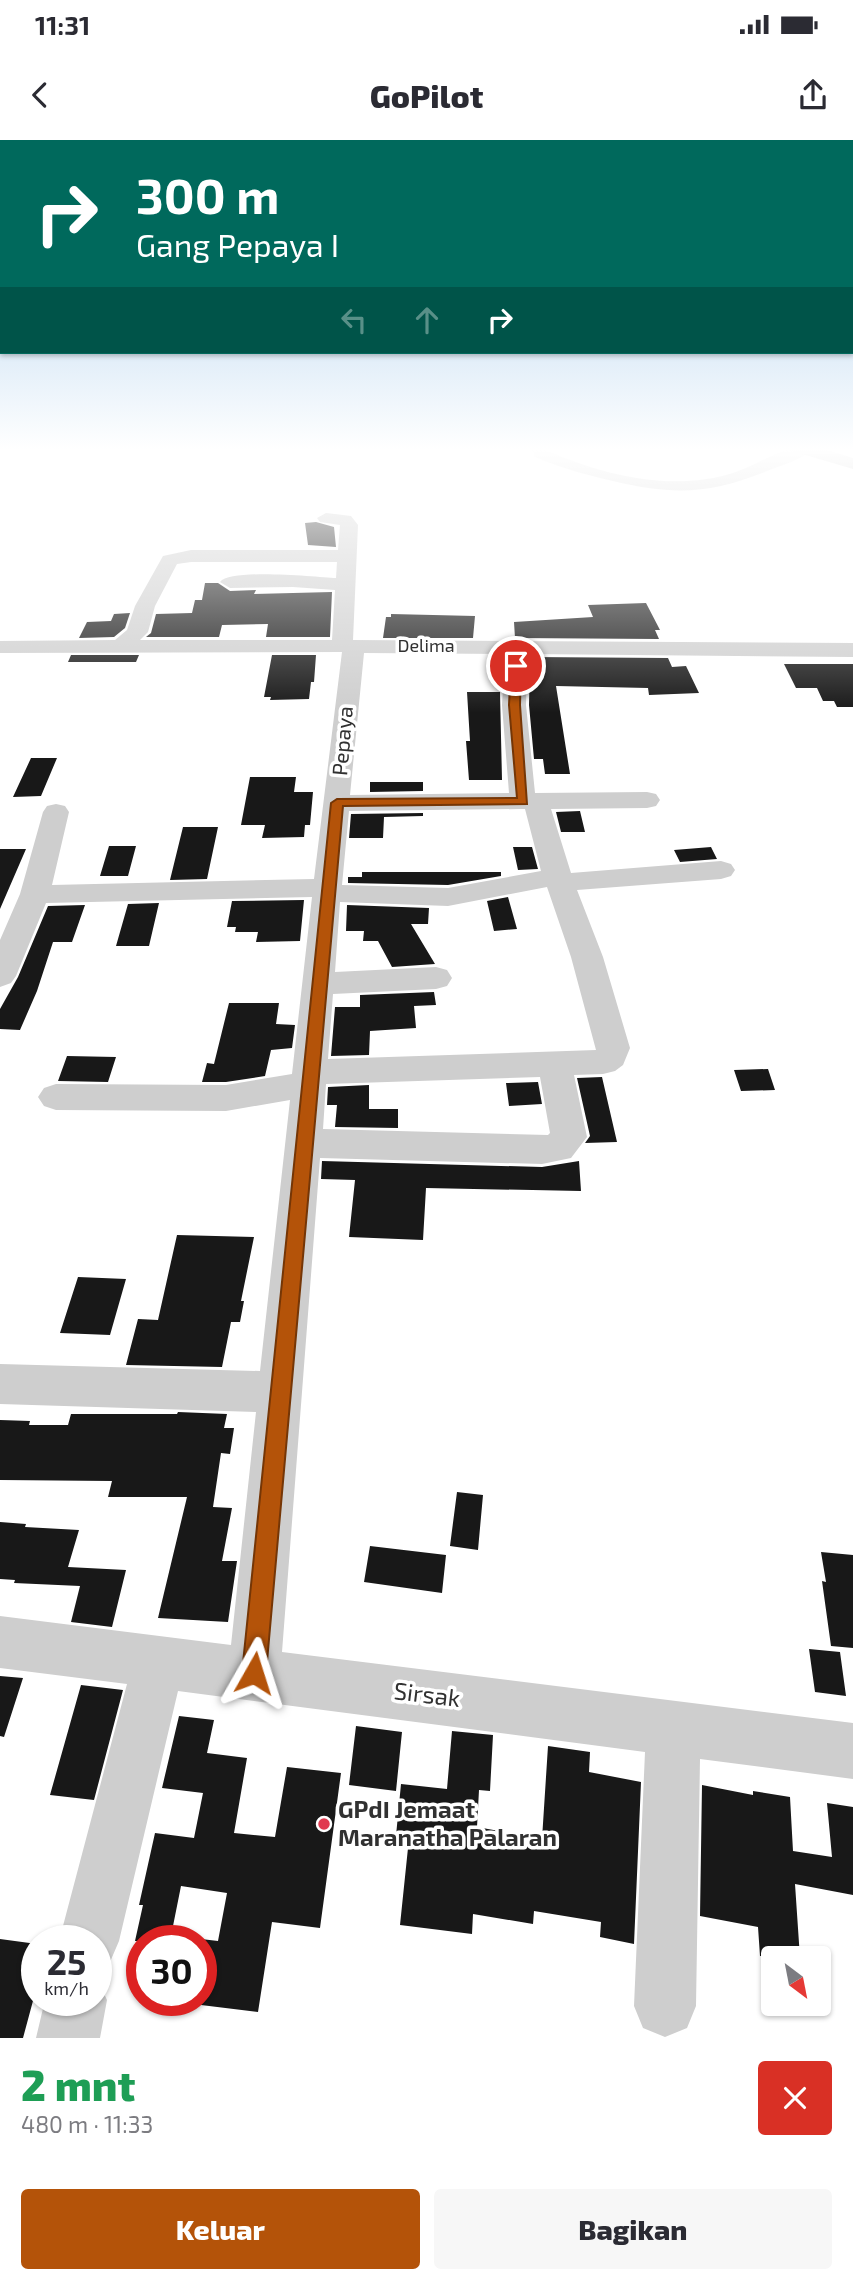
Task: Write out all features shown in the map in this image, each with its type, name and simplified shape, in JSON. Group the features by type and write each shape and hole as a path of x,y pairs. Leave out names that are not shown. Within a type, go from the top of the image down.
{"street":[{"name":"Pepaya","path":"254,1673 337,803 348,646 348,536"},
{"path":"120,647 137,632 145,606 170,560 191,556 349,556"},
{"path":"230,582 293,581 347,585"},
{"name":"Delima","path":"0,647 516,646 851,640"},
{"path":"56,1097 226,1098 309,1078 603,1062 611,1056 613,1048 587,957 530,802 514,705 516,646"},
{"path":"337,803 648,800"},
{"path":"0,976 35,894 56,812"},
{"path":"35,894 327,891 448,897 560,879 722,870"},
{"path":"318,984 436,978"},
{"path":"303,1143 542,1150 558,1148 569,1137 555,1064"},
{"path":"0,1384 280,1392"},
{"name":"Sirsak","path":"0,1642 853,1751"},
{"path":"93,1925 159,1661"},
{"path":"665,2006 673,1726"},
{"path":"68,2038 73,2016"}],"building":[{"path":"307,536 335,536 336,547 308,545"},
{"path":"205,583 218,583 230,591 256,590 254,594 332,592 330,637 266,637 268,624 222,625 219,637 146,637 151,633 156,614 192,613 195,600 202,600"},
{"path":"646,603 660,630 655,630 659,639 515,638 514,622 593,617 588,605"},
{"path":"130,613 125,628 114,637 79,638 87,622 111,621 114,614"},
{"path":"391,614 475,616 473,638 383,638 386,617 391,617"},
{"path":"71,655 139,655 136,662 68,662"},
{"path":"272,655 316,655 314,682 311,682 309,699 270,700 271,697 264,697"},
{"path":"530,657 668,658 672,667 686,666 699,693 649,695 648,688 556,686 570,774 545,774 543,759 534,759 529,705"},
{"path":"784,664 853,664 853,707 837,707 834,701 823,701 817,688 796,688"},
{"path":"467,692 500,692 502,780 469,780 466,741 470,741"},
{"path":"31,758 57,758 41,796 13,797"},
{"path":"250,777 296,777 294,792 313,792 310,825 305,825 304,837 262,838 265,825 241,825"},
{"path":"370,782 423,782 423,791 370,792"},
{"path":"580,811 585,832 561,832 556,812"},
{"path":"423,813 423,816 384,817 383,838 349,838 351,814"},
{"path":"183,827 218,827 207,879 170,880"},
{"path":"109,846 136,846 128,876 100,876"},
{"path":"513,847 532,847 538,869 518,870"},
{"path":"711,847 717,859 680,862 674,850"},
{"path":"0,849 26,849 0,909"},
{"path":"362,872 501,872 501,876 448,885 348,883 348,877 362,877"},
{"path":"508,897 517,929 494,931 487,901"},
{"path":"304,900 300,941 256,942 258,932 235,932 236,927 227,927 232,901"},
{"path":"159,903 149,946 116,946 128,904"},
{"path":"85,905 72,942 53,942 37,991 20,1030 0,1029 0,1009 18,977 48,906"},
{"path":"347,905 429,908 428,924 411,924 435,964 392,967 378,941 363,941 364,931 346,931"},
{"path":"434,992 436,1005 414,1006 416,1028 370,1031 369,1055 331,1056 335,1007 360,1007 360,995"},
{"path":"229,1003 279,1003 276,1024 295,1025 292,1048 271,1050 265,1076 226,1082 202,1082 207,1063 214,1064"},
{"path":"67,1056 116,1057 108,1082 58,1081"},
{"path":"768,1069 775,1090 741,1091 734,1070"},
{"path":"602,1077 617,1142 585,1143 590,1136 577,1078"},
{"path":"538,1082 542,1104 509,1106 506,1083"},
{"path":"369,1085 369,1109 398,1109 398,1128 335,1127 337,1105 327,1105 328,1087"},
{"path":"322,1161 542,1167 579,1161 581,1191 426,1188 423,1240 349,1237 355,1180 321,1179"},
{"path":"177,1235 254,1237 241,1301 244,1301 240,1322 231,1322 222,1367 126,1365 138,1319 158,1320"},
{"path":"78,1277 126,1279 110,1335 60,1333"},
{"path":"71,1414 227,1414 224,1428 234,1428 230,1454 221,1453 213,1507 232,1508 222,1561 237,1561 228,1622 158,1618 187,1497 108,1497 112,1481 0,1480 0,1420 30,1421 29,1425 68,1425"},
{"path":"457,1492 483,1495 478,1550 450,1546"},
{"path":"0,1522 26,1524 25,1527 79,1530 68,1567 126,1570 112,1627 71,1622 80,1586 14,1583 15,1580 0,1579"},
{"path":"370,1546 446,1555 442,1593 364,1582"},
{"path":"821,1552 853,1555 853,1648 831,1646"},
{"path":"809,1649 840,1652 846,1696 815,1692"},
{"path":"0,1676 23,1678 4,1737 0,1736"},
{"path":"81,1685 123,1690 94,1800 50,1795"},
{"path":"179,1716 214,1720 207,1753 247,1758 234,1833 275,1837 287,1767 341,1773 320,1928 272,1922 258,2012 217,2007 217,1941 227,1893 181,1886 173,1925 139,1925 143,1905 139,1905 155,1833 194,1838 203,1793 162,1788"},
{"path":"356,1726 402,1732 396,1791 349,1785"},
{"path":"452,1731 493,1735 490,1791 479,1790 477,1827 542,1839 548,1746 590,1752 589,1772 641,1782 634,1944 600,1937 601,1922 534,1911 533,1924 473,1914 472,1934 400,1925 408,1848 395,1846 401,1784 447,1789"},
{"path":"702,1785 753,1795 753,1791 790,1797 793,1851 832,1857 827,1803 853,1807 853,1895 795,1884 799,1946 761,1946 760,1956 758,1927 700,1916"},
{"path":"0,1939 21,1942 21,2016 29,2016 23,2038 0,2038"}],"place":[{"name":"GPdI Jemaat Maranatha Palaran","path":"324,1824"}],"route":[{"path":"254,1673 337,803 523,802 514,705 516,666"}]}
